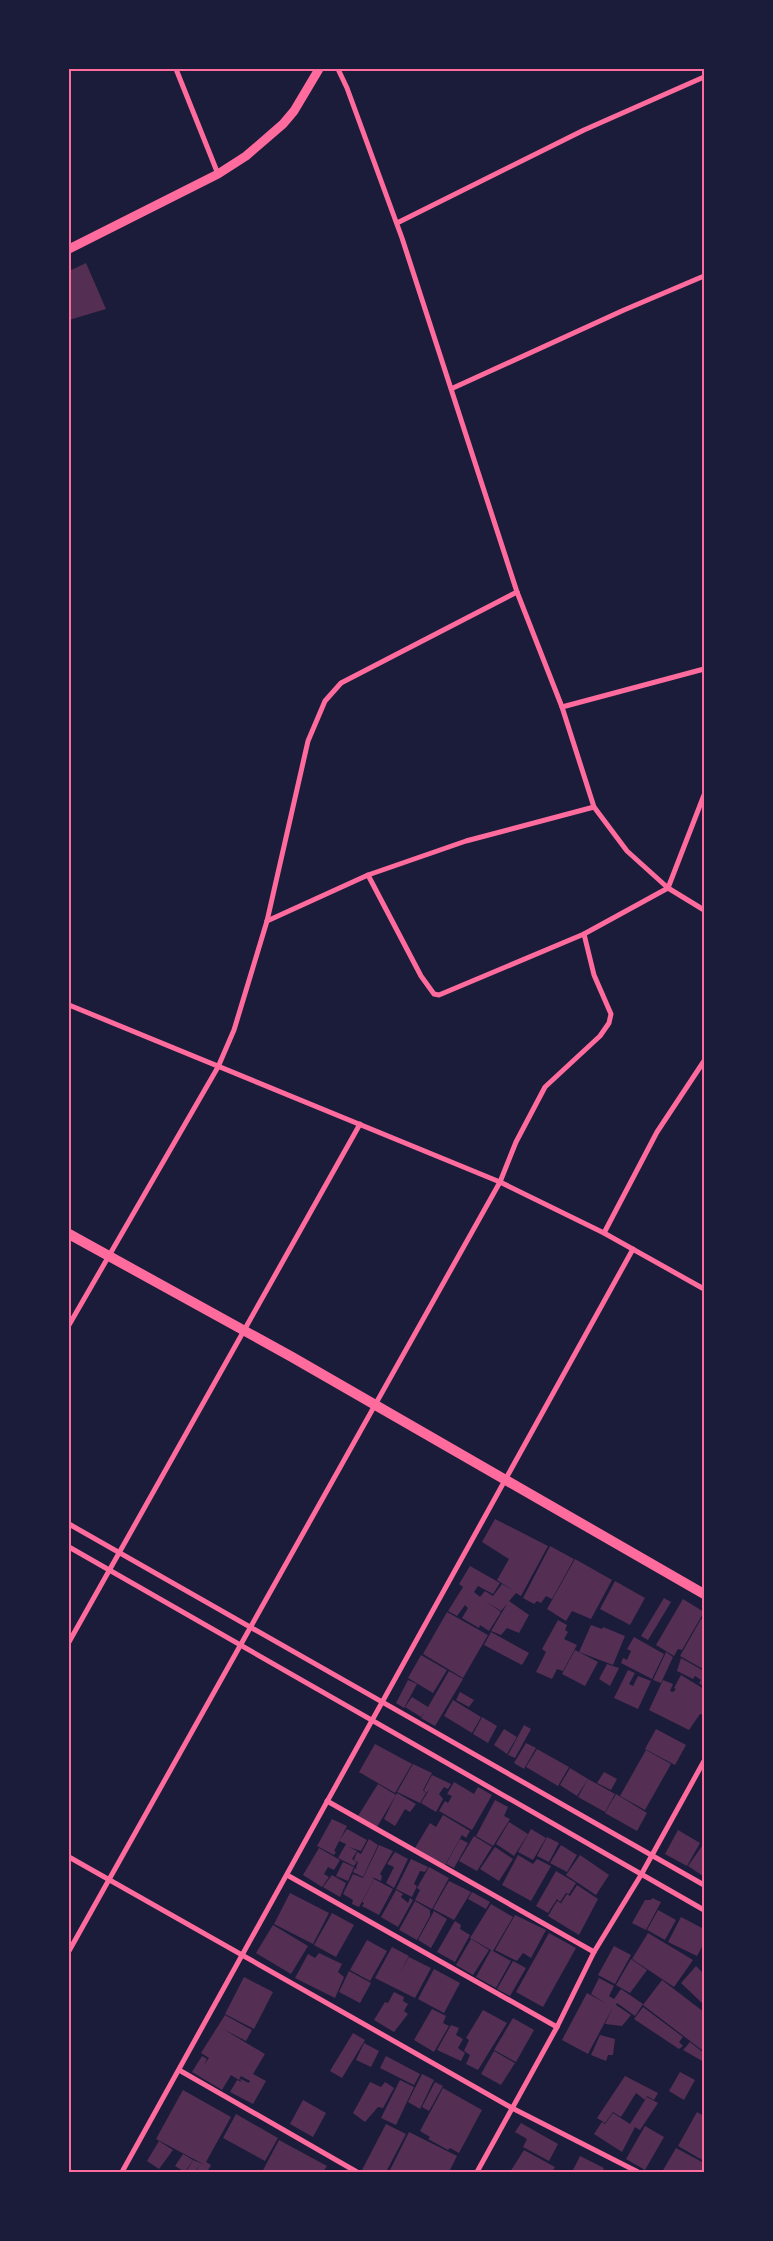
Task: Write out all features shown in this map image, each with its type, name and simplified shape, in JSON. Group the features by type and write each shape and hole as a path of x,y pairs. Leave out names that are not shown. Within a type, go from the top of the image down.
{"main road":[{"path":"69,1234 292,1357 704,1594"}],"street":[{"path":"176,69 218,174"},
{"path":"69,249 218,174 246,156 283,124 294,110 319,69"},
{"path":"338,69 397,223 518,592 562,707 594,807 627,851 668,888 704,910"},
{"path":"397,223 584,130 704,77"},
{"path":"452,388 704,276"},
{"path":"69,1325 218,1067 234,1030 267,921 308,741 325,701 341,683 518,592"},
{"path":"562,707 704,669"},
{"path":"368,875 421,976 434,994 445,992 584,934 668,888 704,795"},
{"path":"267,921 368,875 466,841 594,807"},
{"path":"69,1951 376,1407 500,1182 516,1142 544,1087 600,1036 609,1023 611,1014 594,975 584,934"},
{"path":"69,1005 500,1182 604,1233 704,1289"},
{"path":"604,1233 657,1132 704,1061"},
{"path":"69,1642 360,1124"},
{"path":"122,2172 633,1249"},
{"path":"69,1524 704,1886"},
{"path":"69,1547 242,1644 704,1910"},
{"path":"477,2172 557,2027 594,1952 652,1856 704,1760"},
{"path":"328,1802 594,1952"},
{"path":"69,1857 512,2108 638,2172"},
{"path":"287,1875 557,2027"},
{"path":"179,2070 357,2172"}],"building":[{"path":"86,263 106,309 69,320 69,271"},
{"path":"495,1519 548,1546 521,1596 516,1593 509,1601 529,1615 519,1633 507,1628 501,1635 491,1631 507,1604 501,1611 487,1602 501,1612 489,1631 480,1625 479,1628 462,1618 468,1608 465,1605 457,1616 448,1611 463,1587 459,1584 470,1566 500,1583 493,1594 478,1586 474,1592 480,1597 485,1591 493,1596 502,1584 514,1591 497,1580 509,1559 482,1542"},
{"path":"550,1546 574,1559 552,1599 546,1596 541,1603 537,1601 534,1604 523,1598"},
{"path":"575,1559 612,1580 591,1619 572,1611 566,1621 547,1609"},
{"path":"615,1581 645,1598 630,1625 600,1609"},
{"path":"664,1598 671,1602 648,1640 641,1636"},
{"path":"683,1599 704,1612 682,1650 678,1649 674,1656 656,1645"},
{"path":"447,1612 488,1635 463,1678 423,1654"},
{"path":"701,1619 704,1621 703,1669 680,1656"},
{"path":"558,1620 567,1625 565,1630 568,1632 564,1639 577,1645 563,1671 557,1669 552,1679 536,1672 546,1652 542,1649"},
{"path":"591,1625 602,1629 603,1627 625,1636 613,1665 579,1652"},
{"path":"491,1632 529,1653 522,1665 484,1645"},
{"path":"634,1637 664,1654 652,1679 621,1663 623,1658 627,1660 631,1651 627,1649"},
{"path":"575,1650 598,1662 585,1686 562,1674"},
{"path":"666,1652 673,1657 661,1683 653,1680"},
{"path":"421,1655 447,1670 433,1693 408,1678"},
{"path":"681,1658 704,1671 704,1687 699,1683 701,1680 695,1676 693,1679 677,1671"},
{"path":"607,1664 619,1668 610,1686 599,1679"},
{"path":"628,1670 635,1673 629,1684 633,1686 638,1676 651,1681 638,1709 614,1698"},
{"path":"449,1671 463,1679 435,1726 421,1718 425,1711 421,1717 405,1707 412,1697 428,1707"},
{"path":"681,1675 704,1689 704,1715 700,1714 689,1730 649,1710 663,1680 673,1684 670,1691 673,1692"},
{"path":"408,1680 417,1684 404,1708 396,1703"},
{"path":"460,1692 474,1700 469,1707 456,1700"},
{"path":"453,1700 481,1717 472,1733 444,1716"},
{"path":"482,1717 497,1726 488,1743 473,1734"},
{"path":"524,1725 531,1729 515,1758 508,1755"},
{"path":"504,1729 517,1737 507,1754 494,1745"},
{"path":"656,1729 686,1745 675,1765 645,1749"},
{"path":"526,1743 536,1748 524,1769 514,1763"},
{"path":"375,1744 412,1764 395,1793 359,1772"},
{"path":"537,1749 569,1767 558,1786 526,1767"},
{"path":"646,1750 671,1764 645,1810 620,1796"},
{"path":"413,1764 432,1773 423,1790 426,1793 420,1803 397,1792"},
{"path":"570,1768 588,1779 577,1796 560,1785"},
{"path":"604,1772 617,1779 611,1790 597,1783"},
{"path":"432,1775 451,1784 448,1789 444,1787 439,1794 443,1799 436,1812 421,1803 429,1790 426,1793 424,1790"},
{"path":"588,1779 615,1794 605,1812 578,1797"},
{"path":"454,1782 474,1794 478,1787 492,1795 472,1830 439,1811 445,1801 448,1803 452,1796 447,1794"},
{"path":"378,1784 396,1795 377,1827 358,1816"},
{"path":"397,1793 416,1804 410,1812 405,1809 395,1826 384,1819"},
{"path":"616,1794 647,1813 637,1831 605,1813"},
{"path":"495,1800 508,1807 504,1816 510,1819 493,1846 476,1836"},
{"path":"443,1815 470,1831 466,1838 462,1835 445,1865 415,1848 430,1823 436,1827"},
{"path":"332,1819 347,1826 334,1851 336,1852 334,1855 317,1846"},
{"path":"509,1822 528,1834 514,1856 496,1844"},
{"path":"347,1829 367,1840 361,1851 349,1847 357,1851 352,1859 357,1862 354,1866 338,1858 346,1844 339,1841"},
{"path":"531,1829 546,1838 533,1860 518,1852"},
{"path":"678,1830 700,1843 687,1866 665,1854"},
{"path":"474,1836 492,1847 477,1871 459,1861"},
{"path":"547,1837 559,1843 549,1862 537,1856"},
{"path":"369,1839 378,1845 363,1877 353,1872 355,1868 357,1869 358,1862 354,1860 357,1852 361,1854"},
{"path":"460,1839 468,1843 454,1868 446,1864"},
{"path":"379,1845 393,1851 380,1874 382,1876 381,1881 372,1877 374,1879 359,1907 352,1904 353,1900 343,1894 353,1874 363,1878"},
{"path":"561,1845 577,1855 567,1872 550,1863"},
{"path":"702,1846 704,1847 703,1876 688,1866"},
{"path":"495,1847 513,1859 499,1881 480,1869"},
{"path":"319,1848 340,1860 334,1870 328,1867 324,1874 329,1877 322,1887 303,1875"},
{"path":"395,1852 408,1859 394,1888 386,1883 394,1867 387,1864"},
{"path":"518,1855 533,1864 537,1859 551,1866 531,1901 502,1885"},
{"path":"580,1855 609,1875 596,1895 566,1875"},
{"path":"411,1859 428,1867 425,1872 420,1871 414,1884 417,1886 412,1897 396,1889"},
{"path":"343,1862 354,1867 348,1881 336,1876"},
{"path":"429,1867 449,1878 432,1909 415,1900 420,1890 417,1888"},
{"path":"556,1871 576,1883 569,1894 566,1893 560,1902 557,1899 548,1913 536,1906"},
{"path":"332,1875 346,1883 340,1897 323,1887"},
{"path":"374,1879 393,1889 379,1915 362,1906 364,1903 362,1902"},
{"path":"449,1881 471,1892 454,1920 433,1909"},
{"path":"577,1885 598,1899 579,1935 548,1916 557,1901 564,1905 561,1903 567,1894 570,1896"},
{"path":"396,1890 403,1894 401,1897 408,1903 410,1898 413,1900 398,1927 381,1917"},
{"path":"472,1892 490,1902 486,1909 468,1899"},
{"path":"290,1893 329,1913 313,1944 274,1924"},
{"path":"652,1898 661,1902 646,1930 632,1923 645,1900 651,1900"},
{"path":"415,1901 430,1910 430,1916 417,1940 399,1930"},
{"path":"491,1904 513,1917 493,1951 511,1961 496,1988 476,1977 491,1950 470,1938"},
{"path":"658,1910 676,1920 665,1940 647,1930"},
{"path":"434,1911 447,1919 431,1948 418,1940"},
{"path":"332,1913 354,1925 336,1957 314,1945"},
{"path":"515,1915 546,1930 531,1958 523,1953 517,1961 495,1950"},
{"path":"681,1917 704,1929 704,1943 697,1956 668,1942"},
{"path":"455,1921 461,1925 460,1929 470,1935 455,1962 437,1952"},
{"path":"273,1925 308,1946 291,1974 256,1953"},
{"path":"549,1933 576,1948 543,2007 516,1992"},
{"path":"648,1933 693,1960 674,1987 632,1959"},
{"path":"471,1939 489,1950 473,1975 456,1965"},
{"path":"367,1940 387,1951 370,1981 350,1970"},
{"path":"614,1946 631,1955 615,1984 598,1975"},
{"path":"392,1947 409,1956 399,1975 409,1957 431,1968 415,1998 375,1978"},
{"path":"319,1953 342,1964 338,1972 344,1977 335,1998 295,1978 308,1954 315,1958"},
{"path":"631,1959 647,1970 630,1993 616,1985"},
{"path":"513,1961 526,1968 510,1996 497,1989"},
{"path":"696,1966 704,1974 704,2005 681,1983"},
{"path":"434,1969 460,1983 444,2013 418,1999"},
{"path":"349,1971 371,1983 360,2003 339,1992"},
{"path":"244,1977 273,1992 254,2029 225,2014"},
{"path":"599,1978 614,1986 609,1996 614,1999 621,1989 643,2004 635,2016 617,2003 616,2005 631,2015 622,2026 605,2024 613,2007 588,2054 562,2040 587,1993 605,2003 591,1994"},
{"path":"662,1980 704,2012 704,2047 702,2050 643,2005"},
{"path":"394,1992 404,1997 403,2001 408,2004 404,2011 408,2014 394,2032 374,2020 385,2002 388,2003"},
{"path":"643,2007 683,2037 679,2042 683,2046 679,2049 634,2019"},
{"path":"432,2009 446,2016 443,2023 449,2026 434,2052 414,2040"},
{"path":"483,2010 507,2023 478,2070 466,2064 470,2055 464,2051 469,2040 466,2038"},
{"path":"225,2015 252,2030 246,2041 223,2029 265,2054 253,2074 266,2081 253,2104 230,2092 237,2080 242,2082 241,2079 249,2083 250,2081 241,2076 239,2080 231,2075 222,2090 192,2072 202,2056 207,2059 204,2065 209,2058 201,2053"},
{"path":"513,2018 534,2030 516,2062 494,2050"},
{"path":"451,2025 459,2028 456,2035 463,2039 458,2048 465,2053 461,2061 437,2050"},
{"path":"353,2033 365,2040 342,2078 330,2071"},
{"path":"600,2035 615,2039 613,2055 608,2055 606,2061 591,2055"},
{"path":"690,2042 704,2053 704,2062 683,2050"},
{"path":"364,2043 379,2051 371,2067 356,2060"},
{"path":"494,2051 515,2063 501,2085 481,2074"},
{"path":"386,2056 420,2074 414,2085 380,2068"},
{"path":"680,2072 695,2080 684,2100 669,2091"},
{"path":"422,2074 434,2080 420,2109 408,2102"},
{"path":"625,2076 658,2093 654,2100 647,2096 645,2100 636,2093 621,2117 613,2112 605,2123 597,2118"},
{"path":"400,2080 414,2087 396,2125 381,2118"},
{"path":"370,2082 381,2087 385,2082 394,2088 383,2108 378,2107 365,2122 353,2113"},
{"path":"435,2082 443,2086 429,2111 422,2107"},
{"path":"443,2088 482,2110 459,2153 450,2148 448,2150 428,2139 430,2137 420,2131"},
{"path":"183,2090 231,2117 206,2162 211,2165 207,2172 196,2172 199,2166 195,2172 186,2172 193,2160 205,2165 156,2139"},
{"path":"647,2097 658,2103 640,2130 635,2127 622,2152 594,2134 602,2122 605,2124 613,2113 630,2124"},
{"path":"303,2100 326,2113 313,2137 290,2124"},
{"path":"697,2112 704,2116 704,2161 678,2146"},
{"path":"236,2114 278,2138 265,2161 223,2138"},
{"path":"521,2123 558,2144 549,2161 523,2147 527,2139 515,2132"},
{"path":"386,2124 406,2134 386,2172 366,2172 362,2170"},
{"path":"645,2126 664,2137 645,2170 626,2159"},
{"path":"409,2132 457,2156 449,2172 389,2172"},
{"path":"279,2140 327,2166 323,2172 262,2172"},
{"path":"159,2141 173,2150 159,2169 147,2161"},
{"path":"676,2148 704,2163 704,2172 662,2172"},
{"path":"524,2150 555,2167 552,2172 510,2172"},
{"path":"183,2154 193,2160 185,2172 175,2166"},
{"path":"580,2156 604,2168 602,2172 572,2172"}]}
